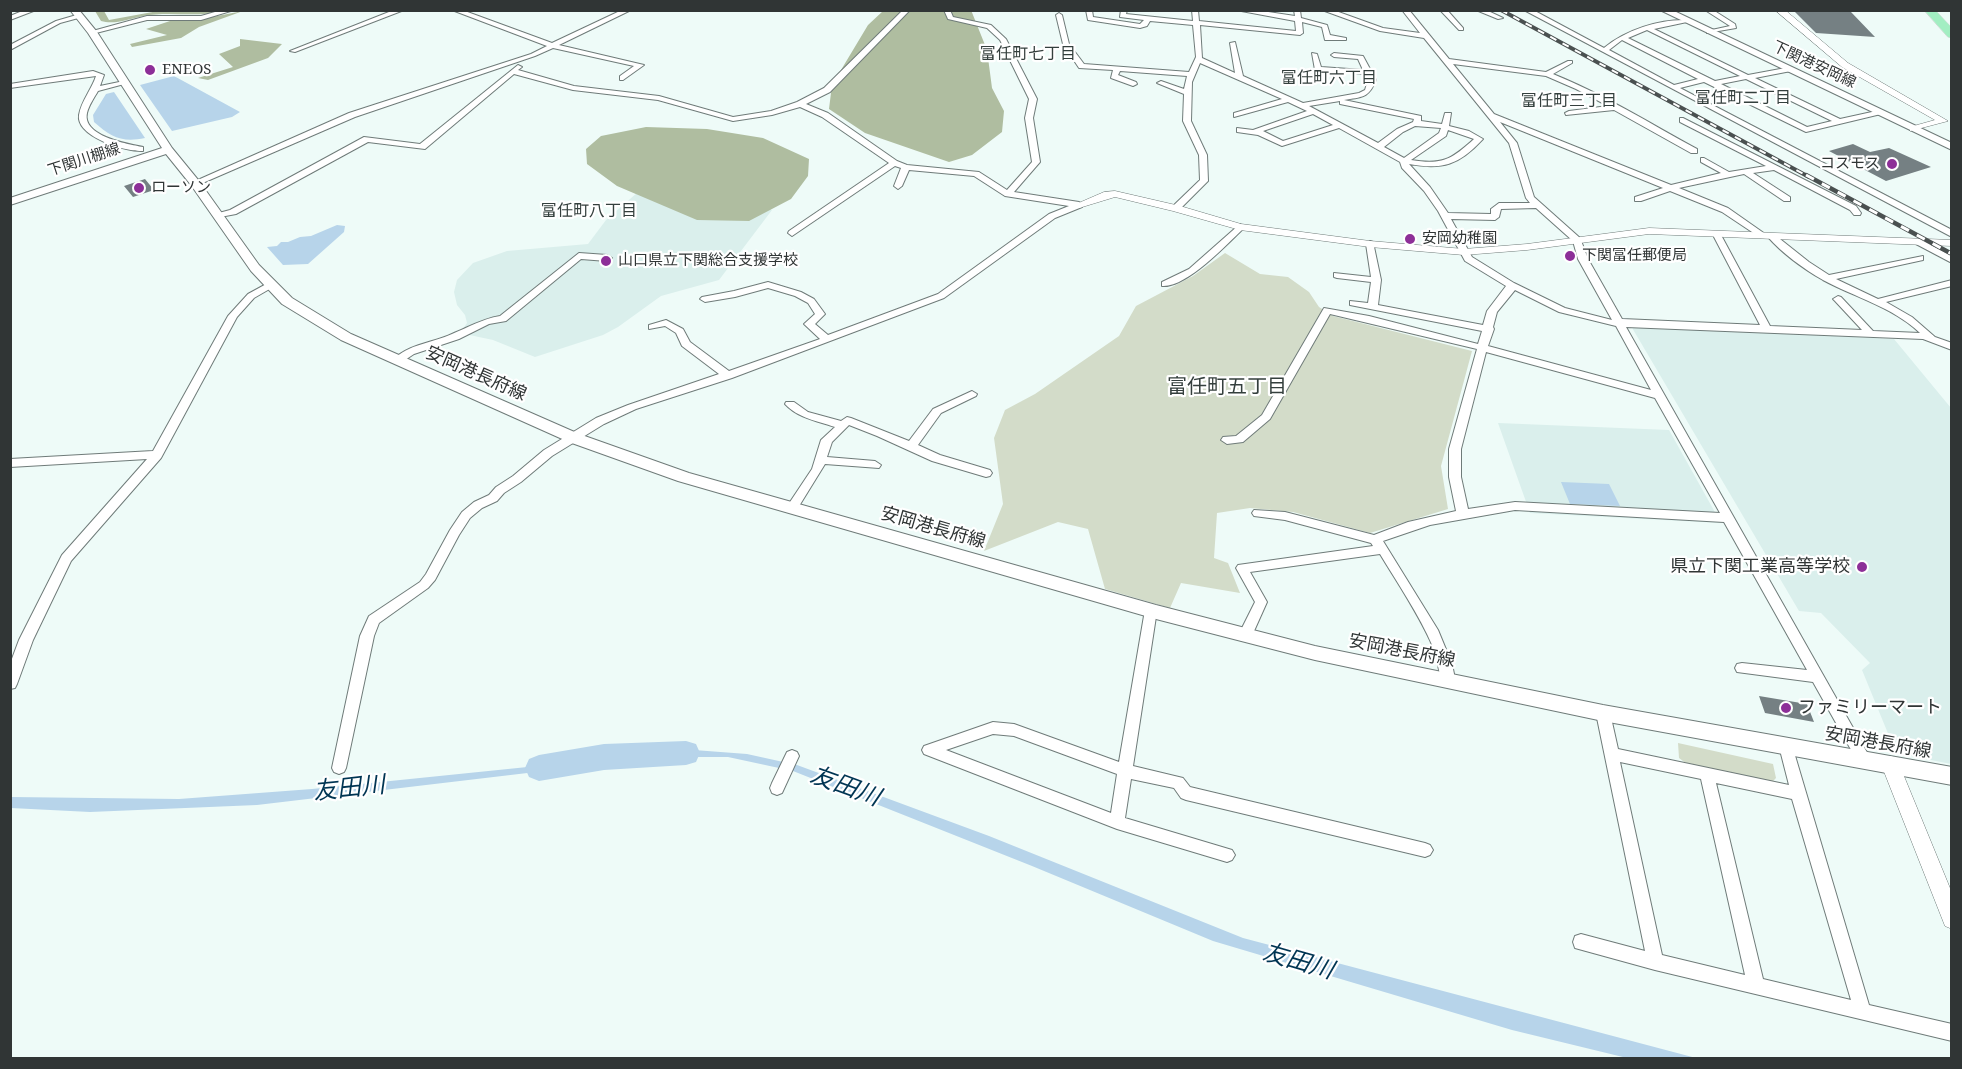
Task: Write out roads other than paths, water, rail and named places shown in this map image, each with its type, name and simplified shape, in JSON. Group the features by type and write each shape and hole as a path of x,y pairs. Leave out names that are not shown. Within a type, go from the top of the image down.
{"highway":[{"path":"1929,10 1952,35"},
{"path":"1938,10 1952,24"}],"main road":[{"name":"下関港安岡線","path":"1664,10 1952,147"},
{"name":"安岡港長府線","path":"77,13 92,32 168,150 270,285 287,301 346,337 574,438 684,477 1151,610 1315,654 1448,679 1603,713 1952,776"},
{"name":"下関川棚線","path":"10,202 168,150"}],"street":[{"path":"10,18 33,10"},
{"path":"92,32 147,18 201,18 231,10"},
{"path":"293,51 401,10"},
{"path":"455,10 553,46 640,66 623,78"},
{"path":"195,183 352,115 533,55 628,10"},
{"path":"513,71 573,88 659,98 733,119 772,114 800,104 827,90 907,10"},
{"path":"947,10 950,18 985,25 998,33 1033,99 1029,118 1036,162 1008,194"},
{"path":"1089,10 1090,19 1099,22 1140,26 1145,25 1148,19"},
{"path":"1124,10 1122,16 1300,33 1297,10"},
{"path":"1176,208 1204,181 1203,155 1188,121 1188,82 1198,59 1195,10"},
{"path":"1239,10 1298,19 1325,26 1328,38 1344,39"},
{"path":"1325,10 1382,30 1427,36"},
{"path":"1405,10 1513,143 1530,198 1577,240 1583,259 1621,324 1658,395 1864,760"},
{"path":"1443,11 1455,10"},
{"path":"1479,10 1500,18"},
{"path":"1527,10 1952,234"},
{"path":"1708,10 1733,25 1733,28 1709,32"},
{"path":"1779,10 1845,65 1947,123"},
{"path":"1443,11 1461,29"},
{"path":"10,48 77,13"},
{"path":"1059,15 1066,44 1078,63 1088,67 1190,74"},
{"path":"1602,50 1640,29 1685,21"},
{"path":"1648,28 1839,122"},
{"path":"1623,38 1806,130 1878,112"},
{"path":"1233,43 1239,76"},
{"path":"1314,54 1320,79"},
{"path":"218,216 234,212 367,139 422,147 533,55"},
{"path":"1302,105 1361,95 1368,91 1370,76 1361,57 1334,55"},
{"path":"1198,59 1302,105 1312,112 1404,161 1436,166 1446,165 1479,139 1470,133 1416,123 1404,128 1378,147"},
{"path":"1446,61 1547,74 1579,87 1617,107 1688,149"},
{"path":"1547,74 1570,62"},
{"path":"1117,69 1114,76 1133,84"},
{"path":"1318,69 1370,76"},
{"path":"1716,83 1788,69"},
{"path":"10,86 93,73 100,75 97,89 83,114 83,123 89,132 105,140 140,149"},
{"path":"1341,79 1370,76"},
{"path":"1673,87 1706,79"},
{"path":"34,82 26,92 39,90"},
{"path":"97,89 124,83"},
{"path":"1161,83 1188,93"},
{"path":"1237,115 1289,99"},
{"path":"1336,100 1418,117 1416,123"},
{"path":"800,104 825,115 894,164 976,174 1008,194 1078,205"},
{"path":"1569,113 1617,107"},
{"path":"1253,132 1312,112"},
{"path":"1404,161 1443,134 1448,115"},
{"path":"1492,116 1725,210 1826,278 1900,314 1924,330 1931,338"},
{"path":"1913,129 1947,123"},
{"path":"1686,125 1775,167 1853,208 1857,213"},
{"path":"1240,130 1253,132 1282,144 1338,126"},
{"path":"1704,160 1726,173"},
{"path":"1404,161 1405,166 1427,189 1445,216 1468,259 1511,285 1562,310 1621,324 1931,338 1952,347"},
{"path":"792,233 894,164"},
{"path":"898,186 906,167"},
{"path":"1638,199 1670,187 1726,173 1775,167"},
{"path":"1745,171 1787,199"},
{"path":"339,768 367,636 374,620 424,585 431,577 454,533 466,515 477,505 493,498 548,453 600,421 632,407 728,375 941,296 1052,216 1108,194 1176,208 1240,227 1370,244 1464,252 1650,231 1680,231 1717,236 1952,243"},
{"path":"1679,201 1693,196"},
{"path":"1445,216 1495,217 1495,209 1499,206 1537,205"},
{"path":"1165,284 1192,271 1240,227"},
{"path":"1717,236 1767,330"},
{"path":"1919,242 1952,260"},
{"path":"1370,244 1376,280 1373,305"},
{"path":"398,360 410,352 487,321 503,319 579,256 607,258"},
{"path":"1826,278 1920,258"},
{"path":"1337,275 1376,280"},
{"path":"1876,303 1952,283"},
{"path":"10,684 26,640 66,558 157,455 233,316 250,296 270,285"},
{"path":"705,299 768,285 798,294 811,302 820,314 809,324 826,339"},
{"path":"1463,515 1455,477 1455,449 1492,311 1511,289 1511,285"},
{"path":"1838,299 1871,334"},
{"path":"1353,303 1489,328"},
{"path":"1227,440 1239,439 1266,417 1328,310 1416,329 1481,349 1658,395"},
{"path":"652,327 666,323 680,331 686,344 728,375"},
{"path":"911,447 937,411 972,394"},
{"path":"790,405 804,414 842,425"},
{"path":"792,508 817,470 827,440 847,422 881,433 936,458 986,474"},
{"path":"10,463 157,455"},
{"path":"820,460 875,465"},
{"path":"1245,636 1261,602 1242,568 1379,544 1392,531 1423,521 1515,506 1727,518"},
{"path":"1258,513 1285,516 1379,544 1431,630 1448,679"},
{"path":"1117,822 1151,610"},
{"path":"1742,668 1818,677"},
{"path":"1603,713 1655,962"},
{"path":"1227,855 1117,822 929,750 993,728 1014,730 1126,771 1178,783 1186,793 1336,822 1425,850"},
{"path":"1786,746 1798,795 1863,1012"},
{"path":"1612,754 1798,795"},
{"path":"777,788 792,756"},
{"path":"1890,764 1952,919"},
{"path":"1707,776 1756,986"},
{"path":"1581,942 1952,1033"}],"water":[{"path":"174,76 240,112 232,117 172,131 140,85"},
{"path":"114,92 145,138 130,140 117,138 94,122 93,115 106,94"},
{"path":"337,225 345,226 344,232 308,264 283,265 267,247 311,236"},
{"path":"1561,482 1609,484 1620,506 1570,504"},
{"path":"694,750 747,754 797,765 989,836 1243,938 1696,1058 1627,1058 1512,1030 1213,941 793,771 728,757 681,757 595,765 257,805 90,812 11,808 11,797 179,799 312,789"}],"waterway":[{"name":"友田川","path":"539,768 604,757 686,753"}],"railway":[{"path":"1501,10 1809,177"},
{"path":"1806,175 1952,254"}],"place":[{"name":"ENEOS","path":"150,70"},
{"name":"コスモス","path":"1892,164"},
{"name":"ローソン","path":"139,188"},
{"name":"安岡幼稚園","path":"1410,239"},
{"name":"下関冨任郵便局","path":"1570,256"},
{"name":"山口県立下関総合支援学校","path":"606,261"},
{"name":"県立下関工業高等学校","path":"1862,567"},
{"name":"ファミリーマート","path":"1786,708"}],"district":[{"name":"富任町七丁目","path":"1028,54"},
{"name":"富任町六丁目","path":"1329,78"},
{"name":"富任町二丁目","path":"1743,98"},
{"name":"富任町三丁目","path":"1569,101"},
{"name":"富任町八丁目","path":"589,211"},
{"name":"富任町五丁目","path":"1227,387"}]}
